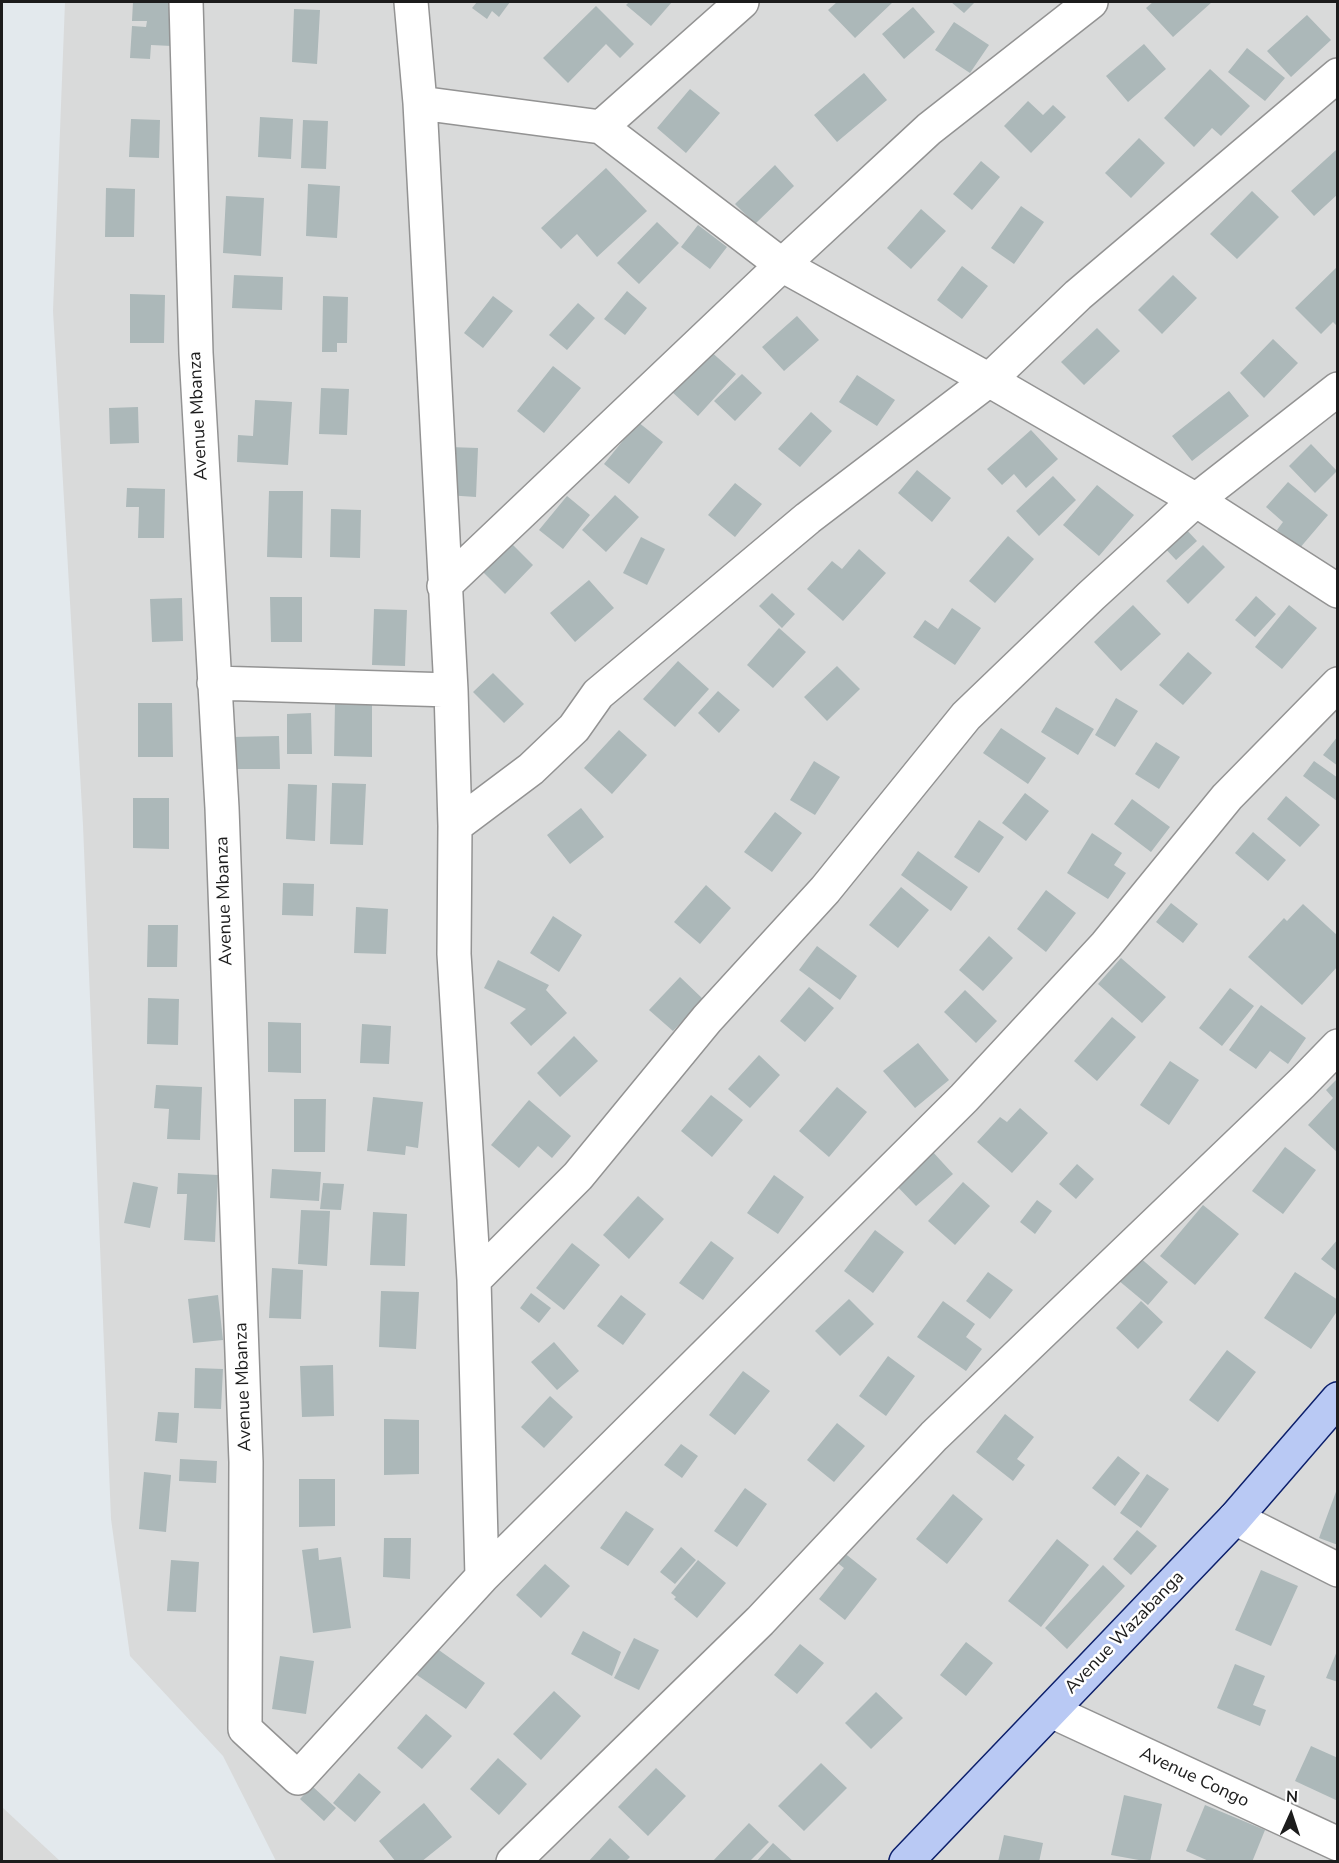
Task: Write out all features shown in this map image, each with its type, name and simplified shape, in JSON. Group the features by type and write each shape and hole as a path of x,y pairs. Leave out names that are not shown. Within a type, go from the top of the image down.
{"main road":[{"name":"Avenue Wazabanga","path":"906,1862 1235,1518 1338,1399"}],"street":[{"name":"Avenue Mbanza","path":"186,2 196,353 222,808 246,1462 245,1729 298,1778 482,1577"},
{"path":"411,2 420,103 451,690 455,826 454,954 474,1280 482,1577"},
{"path":"601,127 742,2"},
{"path":"444,586 782,265 929,129 1091,2"},
{"path":"455,826 531,769 574,728 598,693 808,518 989,380 1078,295 1338,75"},
{"path":"420,103 601,127 782,265 989,380 1196,501 1338,591"},
{"path":"474,1280 578,1176 707,1019 825,890 966,716 1091,596 1196,501 1338,389"},
{"path":"214,683 451,690"},
{"path":"482,1577 964,1098 1106,945 1227,797 1338,684"},
{"path":"513,1862 760,1621 933,1436 1338,1046"},
{"path":"1235,1518 1338,1570"},
{"name":"Avenue Congo","path":"1051,1711 1338,1844"}],"shaded area":[{"path":"65,2 1337,2 1337,1861 276,1861 223,1756 130,1656 111,1519 83,825 53,311"},
{"path":"2,1807 60,1861 2,1861"}],"building":[{"path":"133,2 168,2 168,7 174,8 172,46 151,45 150,59 130,58 132,26 146,27 147,21 132,21"},
{"path":"477,2 510,2 499,17 492,11 487,19 472,8"},
{"path":"629,2 672,2 651,26 626,5"},
{"path":"837,2 893,2 855,38 828,10"},
{"path":"951,2 975,2 964,13"},
{"path":"1153,2 1212,2 1173,37 1146,8"},
{"path":"596,6 634,44 620,58 606,44 568,83 543,58"},
{"path":"913,7 935,32 904,59 882,34"},
{"path":"294,9 320,10 317,64 292,62"},
{"path":"1307,15 1331,40 1291,77 1267,51"},
{"path":"954,22 989,45 970,73 935,50"},
{"path":"1144,44 1166,69 1128,102 1106,76"},
{"path":"1247,48 1285,78 1265,101 1228,72"},
{"path":"1210,69 1250,106 1221,136 1212,128 1194,147 1164,118"},
{"path":"864,73 887,100 837,142 814,115"},
{"path":"690,89 720,113 686,153 657,128"},
{"path":"1028,101 1043,115 1053,105 1066,117 1031,153 1004,126"},
{"path":"260,117 293,119 291,159 258,157"},
{"path":"131,119 160,120 159,158 129,157"},
{"path":"303,120 328,121 326,169 301,168"},
{"path":"1139,138 1165,163 1131,198 1105,173"},
{"path":"1336,150 1338,194 1314,216 1291,191"},
{"path":"981,161 1000,177 972,210 953,194"},
{"path":"775,165 794,186 755,224 735,204"},
{"path":"606,168 647,211 597,257 577,234 561,249 541,228"},
{"path":"308,184 340,186 337,238 306,236"},
{"path":"106,188 135,189 134,237 105,237"},
{"path":"1252,191 1279,217 1237,259 1210,234"},
{"path":"226,196 264,198 261,256 223,253"},
{"path":"1021,206 1044,222 1014,264 991,248"},
{"path":"921,209 946,231 911,269 887,248"},
{"path":"657,222 679,243 639,284 617,263"},
{"path":"698,225 727,247 710,269 681,247"},
{"path":"962,266 988,286 962,319 937,300"},
{"path":"1338,266 1338,327 1333,322 1321,334 1295,308"},
{"path":"234,275 283,277 282,310 232,308"},
{"path":"1173,275 1197,298 1162,334 1138,310"},
{"path":"627,291 647,308 625,335 604,319"},
{"path":"130,294 165,295 164,343 130,343"},
{"path":"323,296 348,297 347,343 337,343 337,352 322,352"},
{"path":"493,296 513,311 483,348 464,333"},
{"path":"578,303 595,318 567,350 549,335"},
{"path":"797,316 819,340 784,371 762,347"},
{"path":"1097,328 1120,351 1084,385 1061,362"},
{"path":"1273,339 1298,363 1264,398 1240,373"},
{"path":"708,349 736,374 698,416 670,390"},
{"path":"553,366 581,388 544,433 517,411"},
{"path":"742,374 762,393 735,421 714,401"},
{"path":"857,375 895,400 877,426 839,402"},
{"path":"321,388 349,389 347,435 319,434"},
{"path":"1229,391 1249,416 1192,461 1172,436"},
{"path":"255,400 292,402 288,465 237,462 238,435 253,436"},
{"path":"138,407 139,443 110,444 109,408"},
{"path":"811,412 832,431 800,467 778,449"},
{"path":"638,422 663,442 629,484 604,464"},
{"path":"1031,430 1058,459 1026,488 1014,474 1002,485 987,469"},
{"path":"1311,444 1337,471 1315,493 1289,466"},
{"path":"449,447 478,448 476,497 446,495"},
{"path":"917,470 951,498 932,522 898,493"},
{"path":"1053,476 1076,500 1039,536 1016,511"},
{"path":"1288,482 1328,515 1299,549 1277,530 1283,522 1266,507"},
{"path":"735,483 762,504 735,537 708,515"},
{"path":"1097,485 1134,515 1099,556 1063,525"},
{"path":"127,488 165,489 164,538 138,538 139,507 126,507"},
{"path":"269,491 303,491 302,558 267,557"},
{"path":"615,495 639,517 606,552 582,530"},
{"path":"567,496 590,515 563,549 539,530"},
{"path":"331,509 361,510 360,558 330,557"},
{"path":"1183,526 1197,541 1176,560 1162,545"},
{"path":"1008,536 1034,559 995,603 969,581"},
{"path":"641,537 665,549 647,585 623,573"},
{"path":"509,541 533,565 505,594 481,570"},
{"path":"1203,545 1225,567 1188,604 1166,581"},
{"path":"859,549 886,573 843,621 807,589 832,561 842,569"},
{"path":"589,580 614,608 575,642 550,613"},
{"path":"772,593 795,614 782,628 759,606"},
{"path":"1256,596 1276,614 1255,637 1235,620"},
{"path":"270,597 302,597 302,642 271,642"},
{"path":"182,598 183,641 152,642 150,599"},
{"path":"1133,605 1161,634 1121,671 1094,642"},
{"path":"1289,605 1317,628 1282,669 1255,647"},
{"path":"952,608 981,628 955,665 913,637 925,620 938,629"},
{"path":"374,609 407,610 405,666 372,665"},
{"path":"779,628 806,652 773,688 747,665"},
{"path":"1188,652 1212,673 1183,705 1159,685"},
{"path":"678,661 709,689 675,727 643,699"},
{"path":"837,666 860,689 827,721 804,697"},
{"path":"493,673 524,704 504,723 473,692"},
{"path":"718,691 740,710 719,733 698,713"},
{"path":"1116,698 1138,711 1115,747 1095,735"},
{"path":"138,703 172,703 173,757 138,757"},
{"path":"335,703 372,703 372,757 334,756"},
{"path":"1056,707 1094,729 1078,755 1041,732"},
{"path":"311,713 312,754 287,754 287,714"},
{"path":"1001,728 1046,758 1028,784 983,753"},
{"path":"619,730 647,755 612,794 584,768"},
{"path":"279,736 280,769 234,769 233,737"},
{"path":"1338,736 1338,766 1323,755"},
{"path":"1156,742 1180,757 1159,789 1135,774"},
{"path":"814,761 840,777 815,815 790,800"},
{"path":"1314,761 1338,778 1337,801 1303,776"},
{"path":"332,783 366,784 363,845 330,844"},
{"path":"288,784 317,785 315,841 286,839"},
{"path":"1025,793 1049,811 1026,841 1002,823"},
{"path":"1286,796 1320,825 1300,847 1267,819"},
{"path":"133,798 169,798 169,849 133,848"},
{"path":"1132,799 1170,827 1151,852 1114,824"},
{"path":"581,808 604,837 570,864 547,835"},
{"path":"775,812 802,833 772,872 744,852"},
{"path":"979,820 1004,837 979,873 954,857"},
{"path":"1253,832 1286,860 1268,881 1235,853"},
{"path":"1092,833 1122,853 1114,865 1126,873 1108,899 1067,873"},
{"path":"918,851 968,887 951,911 901,875"},
{"path":"283,883 314,884 313,916 282,915"},
{"path":"706,885 731,908 700,944 674,922"},
{"path":"901,887 929,910 898,948 869,925"},
{"path":"1046,890 1076,913 1046,952 1017,929"},
{"path":"1171,903 1198,924 1183,943 1156,922"},
{"path":"1303,904 1338,936 1338,966 1302,1005 1248,957 1284,918 1287,921"},
{"path":"356,907 388,909 386,954 354,953"},
{"path":"553,916 582,935 559,972 530,953"},
{"path":"148,925 178,925 177,967 147,967"},
{"path":"989,936 1013,958 983,991 959,970"},
{"path":"817,946 857,976 840,1000 799,970"},
{"path":"1121,958 1166,997 1142,1023 1098,984"},
{"path":"498,960 549,985 546,990 567,1013 531,1046 510,1023 526,1009 484,988"},
{"path":"680,977 703,999 673,1031 649,1010"},
{"path":"809,987 834,1008 805,1042 780,1021"},
{"path":"1230,988 1254,1006 1222,1046 1199,1028"},
{"path":"965,990 997,1021 976,1043 944,1012"},
{"path":"148,998 179,999 178,1045 147,1044"},
{"path":"1261,1005 1306,1038 1288,1064 1270,1051 1256,1069 1229,1050"},
{"path":"1112,1017 1136,1037 1097,1081 1074,1061"},
{"path":"268,1022 301,1023 301,1073 268,1072"},
{"path":"362,1024 391,1026 389,1064 360,1063"},
{"path":"574,1036 598,1061 560,1097 537,1073"},
{"path":"918,1043 949,1080 915,1108 883,1071"},
{"path":"759,1055 780,1075 750,1108 728,1089"},
{"path":"1170,1061 1199,1080 1169,1125 1140,1105"},
{"path":"1338,1078 1338,1153 1308,1125 1333,1098 1326,1090"},
{"path":"156,1085 202,1087 200,1140 167,1139 169,1109 154,1108"},
{"path":"837,1087 867,1112 829,1157 799,1131"},
{"path":"711,1095 743,1120 712,1157 681,1131"},
{"path":"373,1097 423,1102 418,1148 406,1146 405,1155 367,1151"},
{"path":"294,1099 326,1099 325,1152 294,1152"},
{"path":"529,1100 571,1136 552,1158 538,1146 519,1168 491,1145"},
{"path":"1020,1108 1048,1133 1012,1173 977,1142 1000,1117 1007,1122"},
{"path":"1285,1147 1316,1170 1283,1214 1252,1191"},
{"path":"932,1151 953,1174 916,1206 895,1184"},
{"path":"1077,1164 1094,1179 1076,1199 1059,1184"},
{"path":"272,1169 321,1172 319,1201 270,1198"},
{"path":"178,1173 218,1175 215,1242 184,1240 187,1194 177,1194"},
{"path":"774,1175 804,1197 778,1234 747,1213"},
{"path":"133,1182 158,1187 150,1228 124,1223"},
{"path":"963,1182 990,1206 955,1245 928,1221"},
{"path":"323,1183 344,1184 341,1210 320,1209"},
{"path":"638,1196 664,1219 629,1259 603,1235"},
{"path":"1037,1200 1052,1211 1035,1234 1020,1222"},
{"path":"1203,1205 1239,1234 1195,1285 1160,1256"},
{"path":"301,1210 330,1211 327,1266 298,1264"},
{"path":"373,1212 407,1214 405,1266 370,1265"},
{"path":"875,1230 904,1252 873,1293 844,1271"},
{"path":"1338,1239 1338,1272 1321,1259"},
{"path":"711,1241 734,1258 703,1300 679,1283"},
{"path":"572,1243 600,1265 564,1310 536,1288"},
{"path":"1138,1256 1168,1282 1148,1305 1118,1280"},
{"path":"272,1268 303,1270 301,1319 269,1318"},
{"path":"988,1272 1013,1290 990,1319 966,1301"},
{"path":"1295,1272 1338,1300 1338,1310 1311,1349 1264,1318"},
{"path":"381,1291 419,1292 416,1349 379,1347"},
{"path":"531,1293 551,1308 539,1323 520,1308"},
{"path":"218,1295 223,1340 193,1343 188,1299"},
{"path":"621,1295 646,1314 623,1345 597,1326"},
{"path":"849,1299 874,1324 840,1356 815,1331"},
{"path":"943,1301 975,1324 966,1337 982,1349 966,1371 917,1337"},
{"path":"1141,1301 1163,1322 1138,1349 1116,1328"},
{"path":"554,1342 579,1371 557,1390 531,1362"},
{"path":"1227,1350 1256,1372 1218,1422 1189,1400"},
{"path":"888,1356 915,1376 886,1416 859,1396"},
{"path":"333,1365 334,1416 302,1417 300,1366"},
{"path":"195,1368 223,1369 221,1409 194,1408"},
{"path":"743,1371 770,1391 735,1435 709,1415"},
{"path":"550,1396 573,1417 544,1448 521,1427"},
{"path":"158,1412 179,1413 177,1443 155,1441"},
{"path":"1005,1414 1034,1437 1017,1459 1025,1465 1013,1481 976,1452"},
{"path":"384,1419 419,1420 419,1474 384,1475"},
{"path":"837,1423 865,1446 834,1482 807,1460"},
{"path":"681,1444 698,1456 682,1478 664,1465"},
{"path":"1118,1456 1140,1473 1115,1506 1092,1488"},
{"path":"180,1459 217,1461 216,1483 179,1481"},
{"path":"144,1472 171,1475 166,1532 139,1529"},
{"path":"1147,1474 1169,1489 1141,1528 1120,1513"},
{"path":"299,1479 335,1479 335,1526 299,1527"},
{"path":"745,1488 767,1504 737,1547 714,1531"},
{"path":"1338,1489 1338,1545 1319,1538"},
{"path":"953,1494 983,1519 947,1564 916,1539"},
{"path":"626,1511 654,1529 628,1566 600,1548"},
{"path":"1137,1530 1157,1546 1131,1575 1113,1559"},
{"path":"384,1538 411,1538 410,1579 383,1577"},
{"path":"1057,1539 1089,1565 1041,1627 1008,1601"},
{"path":"681,1547 696,1560 675,1584 660,1572"},
{"path":"318,1548 319,1560 341,1557 351,1628 313,1633 302,1550"},
{"path":"838,1548 877,1579 845,1620 819,1599 844,1568 830,1557"},
{"path":"171,1560 199,1562 196,1612 167,1611"},
{"path":"698,1560 726,1583 697,1618 674,1599 676,1597 671,1593"},
{"path":"545,1564 570,1586 541,1618 516,1595"},
{"path":"1103,1565 1125,1586 1067,1649 1045,1628"},
{"path":"1261,1570 1298,1586 1271,1646 1235,1630"},
{"path":"583,1631 621,1652 612,1676 571,1654"},
{"path":"634,1638 659,1650 639,1690 614,1678"},
{"path":"966,1642 993,1663 966,1696 940,1675"},
{"path":"800,1644 824,1663 797,1694 774,1675"},
{"path":"436,1648 485,1683 466,1709 417,1675"},
{"path":"1338,1651 1338,1682 1326,1678"},
{"path":"280,1656 314,1661 306,1714 272,1709"},
{"path":"1235,1664 1265,1676 1253,1705 1266,1710 1260,1726 1217,1708"},
{"path":"554,1691 581,1716 541,1760 513,1734"},
{"path":"876,1692 903,1718 871,1749 845,1723"},
{"path":"426,1714 452,1736 422,1769 397,1748"},
{"path":"1311,1746 1338,1758 1338,1801 1295,1781"},
{"path":"498,1758 527,1784 499,1815 470,1789"},
{"path":"821,1763 847,1788 804,1831 778,1806"},
{"path":"656,1768 686,1796 648,1836 618,1807"},
{"path":"359,1773 381,1792 355,1822 333,1803"},
{"path":"312,1786 336,1808 324,1821 300,1799"},
{"path":"1124,1795 1162,1804 1150,1862 1111,1855"},
{"path":"424,1803 452,1837 421,1862 396,1862 379,1841"},
{"path":"1205,1805 1265,1830 1252,1862 1211,1862 1186,1851"},
{"path":"749,1823 769,1842 749,1862 712,1862"},
{"path":"1004,1835 1043,1843 1039,1862 998,1862"},
{"path":"610,1838 630,1857 625,1862 588,1862"},
{"path":"773,1843 794,1862 756,1862"}]}
